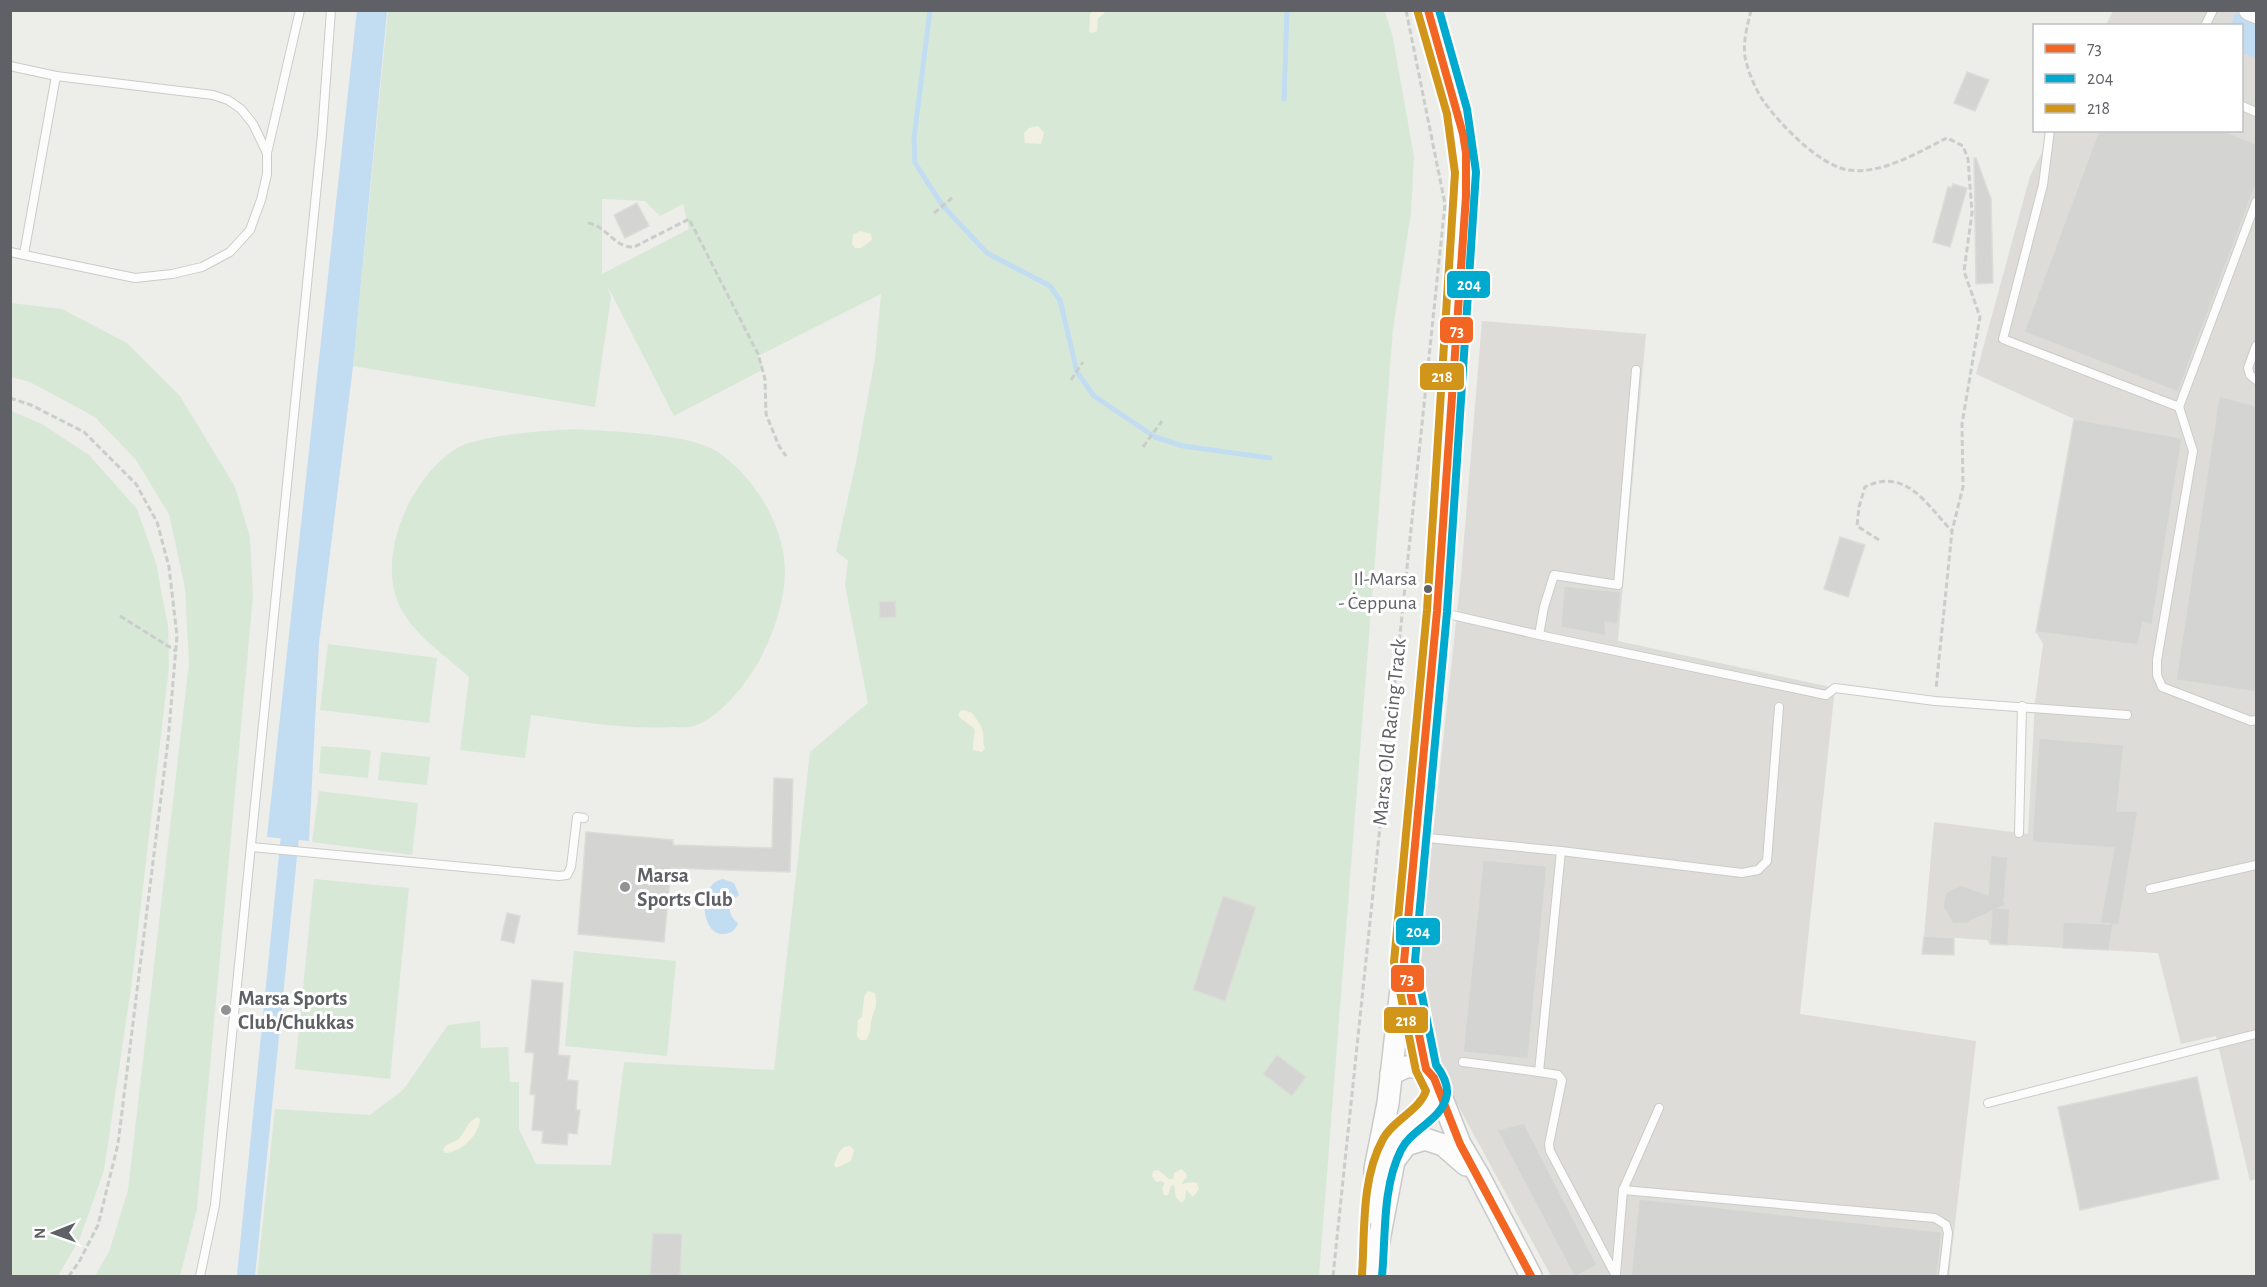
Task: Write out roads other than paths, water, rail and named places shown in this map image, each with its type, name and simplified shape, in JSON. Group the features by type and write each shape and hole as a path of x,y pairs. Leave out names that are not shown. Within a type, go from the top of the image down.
{"main road":[{"path":"1372,1274 1382,1174 1392,1143 1408,1124 1407,1111 1391,1074 1404,962 1437,611 1466,173 1466,153 1459,118 1428,10"},
{"path":"1404,962 1426,1069 1434,1078 1460,1144 1532,1276"},
{"path":"1391,1074 1406,1067 1426,1069"},
{"path":"1377,1215 1375,1169 1407,1111 1435,1100 1438,1088"},
{"path":"1407,1111 1460,1144"},
{"path":"1372,1274 1394,1161 1406,1145 1425,1138 1443,1145 1479,1176"}],"street":[{"path":"2249,10 2256,13"}],"lane":[{"path":"10,252 135,278 172,274 202,267 230,252 250,230 261,200 267,174 267,153 300,10"},
{"path":"200,1276 214,1205 251,848 322,134 331,10"},
{"path":"2206,24 2213,10"},
{"path":"10,66 56,76 213,95 228,100 241,109 253,124 267,153"},
{"path":"24,254 56,76"},
{"path":"2050,132 2045,176 2003,339 2179,406"},
{"path":"2256,202 2179,406 2193,451 2157,660 2157,675 2162,687 2251,721 2256,720"},
{"path":"2256,346 2248,368 2250,375 2256,380"},
{"path":"1539,635 1554,575 1618,585 1635,370"},
{"path":"1437,611 1539,635 1826,695 1835,688 1935,701 2127,716"},
{"path":"2019,833 2022,706"},
{"path":"1416,837 1561,851 1742,873 1758,870 1767,861 1779,707"},
{"path":"251,848 559,876 567,875 572,867 577,817 584,818"},
{"path":"1539,1072 1561,851"},
{"path":"2150,889 2256,865"},
{"path":"1988,1102 2256,1034"},
{"path":"1463,1062 1558,1075 1562,1080 1549,1144 1550,1150 1615,1276"},
{"path":"1615,1276 1623,1190 1659,1108"},
{"path":"1623,1190 1935,1218 1946,1225 1948,1233 1943,1276"}],"water":[{"path":"357,10 387,11 353,366 319,643 309,841 267,837"},
{"path":"2235,13 2256,21 2256,58 2243,53 2243,24 2232,24"},
{"path":"723,879 734,883 739,895 732,901 730,909 734,920 738,923 730,933 725,934 717,933 710,927 705,909 709,890"}],"waterway":[{"path":"930,10 914,138 915,163 943,206 987,253 1050,286 1060,300 1077,372 1094,396 1155,437 1183,446 1270,458"},
{"path":"1284,99 1287,10"},
{"path":"246,1276 292,816"}],"place":[{"name":"Il-Marsa - Ċeppuna","path":"1428,589"},
{"name":"Marsa Sports Club","path":"625,887"},
{"name":"Marsa Sports Club/Chukkas","path":"226,1010"}]}
